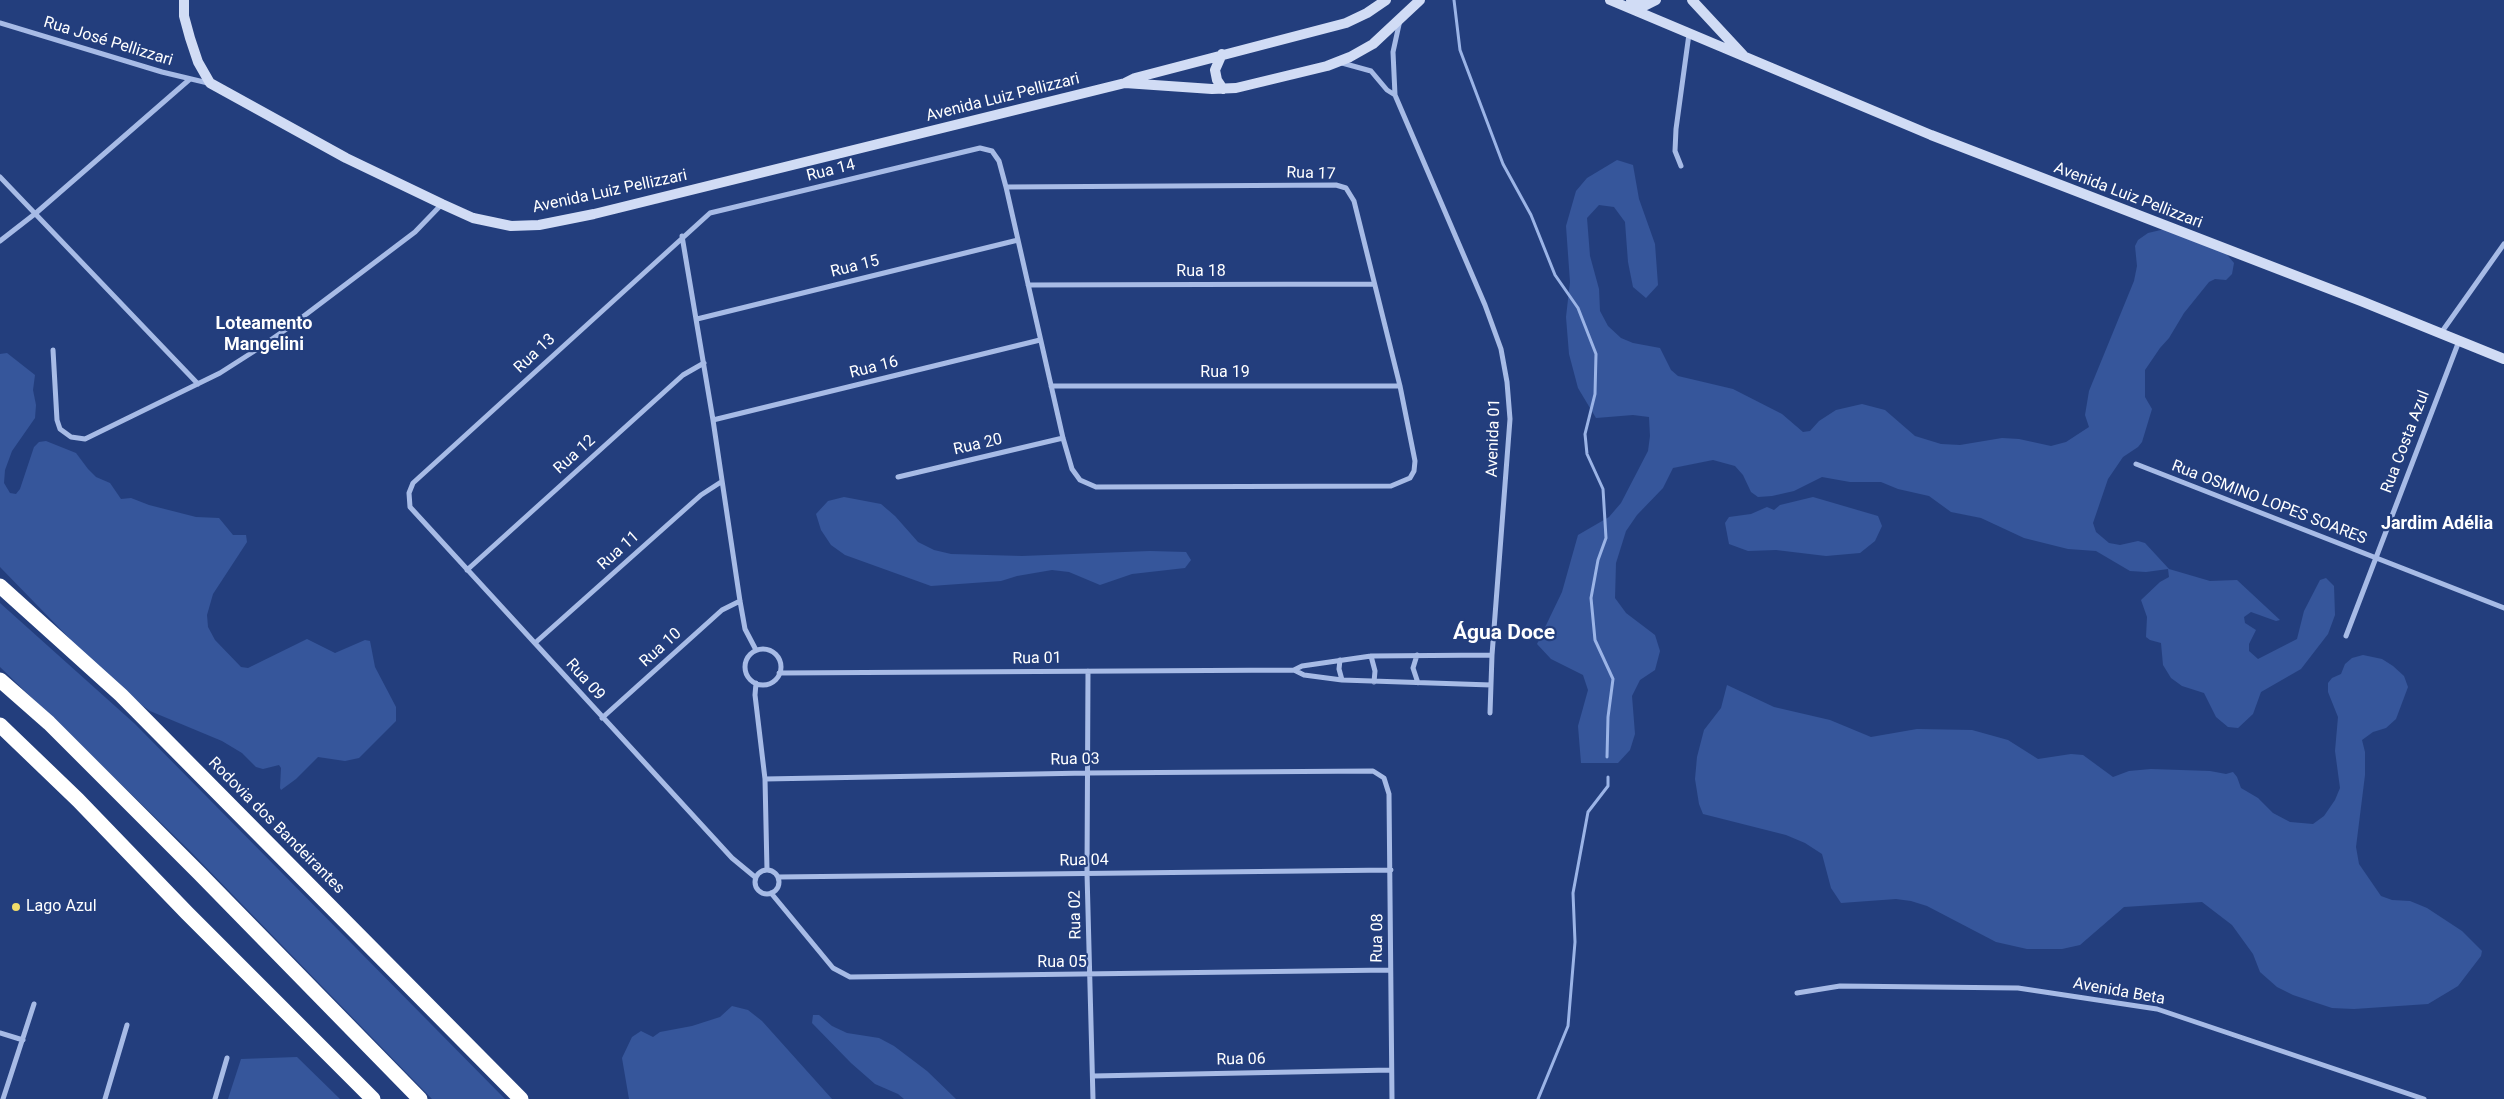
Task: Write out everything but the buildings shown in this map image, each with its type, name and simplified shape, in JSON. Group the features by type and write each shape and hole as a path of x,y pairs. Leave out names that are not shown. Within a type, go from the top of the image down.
{"highway":[{"name":"Rodovia dos Bandeirantes","path":"0,586 121,695 521,1099"},
{"path":"0,680 49,724 200,874 420,1099"},
{"path":"0,725 78,800 194,920 373,1099"}],"main road":[{"path":"184,0 184,16 190,38 198,62 210,84"},
{"name":"Avenida Luiz Pellizzari","path":"210,84 346,158 472,218 511,226 539,225 613,210 1125,83 1135,78 1222,54 1346,23 1367,13 1386,0"},
{"name":"Avenida Luiz Pellizzari","path":"1125,83 1223,88 1249,85 1339,62 1373,44 1420,0"},
{"name":"Avenida Luiz Pellizzari","path":"1612,0 1931,135 2504,359"},
{"path":"1631,0 1646,5 1656,0"},
{"name":"Avenida Luiz Pellizzari","path":"1692,0 1743,55"},
{"path":"1222,54 1215,70 1217,80 1223,88"}],"street":[{"name":"Avenida 01","path":"1400,19 1393,57 1395,95 1485,305 1501,349 1508,382 1510,419 1492,655 1490,713"},
{"name":"Rua José Pellizzari","path":"0,24 190,80 210,84"},
{"path":"1681,166 1676,151 1676,129 1689,34"},
{"name":"Avenida 01","path":"1339,62 1356,65 1371,71 1380,79 1387,90 1395,95"},
{"path":"0,240 36,213 190,80"},
{"name":"Rua 14","path":"682,236 710,213 980,148 992,151 999,161 1006,187"},
{"path":"0,177 198,384"},
{"name":"Rua 17","path":"1006,187 1336,185 1346,188 1354,201 1400,386 1415,461 1414,471 1410,478 1391,486 1096,487 1086,484 1072,469 1063,438"},
{"path":"1006,187 1063,438"},
{"path":"52,350 57,420 60,430 71,437 85,439 220,373 288,328 415,232 442,204"},
{"path":"682,236 697,319 745,629 756,650"},
{"name":"Rua 13","path":"408,493 413,483 682,236"},
{"name":"Rua 15","path":"697,319 1018,240"},
{"path":"2441,333 2504,244"},
{"name":"Rua 18","path":"1028,285 1374,284"},
{"name":"Rua 16","path":"713,420 1040,340"},
{"name":"Rua Costa Azul","path":"2346,636 2459,340"},
{"name":"Rua 12","path":"467,570 683,375 704,363"},
{"name":"Rua 19","path":"1051,386 1400,386"},
{"name":"Rua 20","path":"898,477 1063,438"},
{"name":"Rua OSMINO LOPES SOARES","path":"2136,464 2504,608"},
{"name":"Rua 11","path":"535,643 701,495 721,482"},
{"name":"Rua 09","path":"408,493 410,507 732,858 755,877"},
{"name":"Rua 10","path":"602,718 722,610 740,601"},
{"path":"762,649 775,654 779,660 779,673 770,683 756,683 746,674 745,667 750,654 762,649"},
{"path":"1417,655 1413,668 1418,684"},
{"path":"1294,670 1302,666 1371,656 1492,655"},
{"path":"1371,656 1374,682"},
{"path":"1340,660 1339,669 1342,680"},
{"path":"1294,670 1304,674 1342,680 1491,685"},
{"name":"Rua 01","path":"779,673 1294,670"},
{"name":"Rua 02","path":"1088,671 1087,873 1093,1099"},
{"path":"756,683 754,695 765,778 767,870"},
{"name":"Rua 03","path":"765,778 1373,771 1384,778"},
{"name":"Rua 08","path":"1384,778 1389,794 1391,870 1392,1099"},
{"path":"767,870 775,873 778,877 778,887 771,893 762,893 758,891 754,882 755,877 758,873 767,870"},
{"name":"Rua 04","path":"778,877 1391,870"},
{"name":"Rua 05","path":"771,893 833,968 850,977 1390,970"},
{"name":"Avenida Beta","path":"1796,993 1840,986 2018,988 2157,1009 2424,1099"},
{"path":"3,1099 34,1004"},
{"path":"105,1099 127,1026"},
{"path":"0,1034 23,1040"},
{"path":"215,1099 227,1058"},
{"name":"Rua 06","path":"1092,1076 1391,1070"}],"shaded area":[{"path":"1617,160 1633,165 1639,199 1655,244 1658,285 1646,298 1633,287 1628,262 1625,222 1614,207 1599,205 1587,218 1590,256 1599,289 1600,311 1608,326 1621,338 1633,343 1660,348 1671,370 1678,376 1733,389 1782,414 1803,432 1810,431 1819,421 1836,410 1862,404 1885,410 1915,436 1941,444 1960,445 2002,438 2019,439 2051,446 2066,442 2089,427 2085,415 2089,391 2134,281 2137,266 2135,246 2138,240 2148,233 2165,229 2224,251 2234,263 2232,274 2226,280 2215,279 2209,282 2184,313 2169,338 2145,370 2145,397 2152,409 2142,442 2123,457 2108,479 2093,523 2096,532 2109,543 2120,545 2138,541 2145,543 2169,569 2210,581 2237,580 2280,620 2276,621 2251,612 2244,617 2245,623 2256,630 2249,644 2249,651 2258,659 2297,639 2304,611 2320,580 2326,578 2334,586 2335,615 2328,634 2301,669 2261,692 2253,714 2238,728 2228,727 2216,717 2204,693 2182,686 2171,678 2163,665 2161,643 2146,637 2147,617 2141,600 2160,582 2169,577 2168,569 2146,572 2130,571 2096,551 2068,549 2024,538 1981,518 1951,512 1929,496 1898,489 1881,482 1850,482 1822,477 1794,491 1758,497 1751,492 1743,475 1735,466 1713,460 1673,468 1663,488 1637,515 1626,531 1616,563 1615,598 1626,613 1655,635 1660,651 1655,670 1640,680 1632,696 1635,734 1630,750 1618,763 1581,763 1578,726 1588,690 1583,675 1551,659 1537,644 1562,592 1578,535 1609,517 1621,503 1648,451 1650,436 1649,417 1633,415 1596,418 1578,388 1569,354 1566,317 1570,282 1566,226 1576,191 1587,178"},
{"path":"7,353 35,375 33,390 36,405 35,418 12,451 5,470 4,483 10,493 16,494 20,489 34,447 39,442 46,441 76,453 96,477 110,483 121,499 131,498 149,505 196,517 219,518 233,535 246,535 247,542 213,594 207,615 208,627 215,640 241,667 248,668 307,639 335,653 365,640 370,641 375,667 396,707 396,721 359,758 345,761 318,757 296,779 281,790 281,768 279,765 263,769 256,767 242,753 222,741 150,711 95,672 69,638 0,567 0,354"},
{"path":"844,497 881,504 895,516 918,542 934,550 951,554 1022,556 1150,551 1186,552 1191,560 1185,568 1132,574 1100,585 1069,572 1052,570 1017,576 1001,581 931,586 845,555 831,545 821,530 816,514 828,501"},
{"path":"1813,497 1878,516 1882,526 1875,541 1860,553 1826,556 1776,550 1748,551 1729,544 1725,523 1729,517 1751,514 1767,507 1774,510 1780,505"},
{"path":"0,603 135,724 505,1099 432,1099 190,851 0,667"},
{"path":"2363,655 2382,659 2393,666 2404,676 2408,687 2396,719 2386,728 2373,732 2362,740 2365,752 2365,775 2356,847 2359,864 2381,896 2392,900 2410,901 2427,908 2462,931 2482,951 2481,956 2458,986 2428,1004 2354,1009 2332,1008 2293,995 2277,987 2260,972 2253,954 2232,925 2202,902 2124,907 2080,945 2062,949 2027,949 1996,942 1927,906 1911,901 1896,899 1841,903 1831,888 1822,854 1805,843 1786,835 1703,814 1699,804 1695,779 1697,757 1704,730 1721,708 1727,685 1774,707 1830,720 1871,737 1917,729 1972,730 2008,740 2038,759 2071,754 2083,755 2113,777 2129,771 2151,769 2210,771 2226,774 2233,772 2241,788 2258,798 2273,813 2290,822 2313,824 2324,816 2335,800 2340,788 2335,751 2338,717 2328,692 2328,683 2332,678 2341,674 2345,664 2352,658"},
{"path":"732,1006 748,1010 762,1021 832,1099 629,1099 622,1058 632,1037 641,1031 653,1037 660,1032 692,1026 720,1017"},
{"path":"813,1015 819,1015 832,1026 847,1033 879,1038 894,1046 927,1071 956,1099 904,1099 898,1094 875,1084 851,1063 812,1023"},
{"path":"297,1057 340,1099 228,1099 241,1059"}],"waterway":[{"path":"1454,0 1460,50 1503,164 1531,215 1555,275 1578,308 1596,354 1595,394 1585,434 1587,454 1603,489 1606,538 1598,560 1591,598 1595,640 1613,679 1608,717 1607,757"},
{"path":"1538,1099 1568,1026 1575,942 1573,893 1588,812 1608,786 1608,777"}],"place":[{"name":"Lago Azul","path":"16,907"}],"district":[{"name":"Loteamento Mangelini","path":"264,334"},
{"name":"Jardim Adélia","path":"2437,524"},
{"name":"Água Doce","path":"1504,634"}]}
